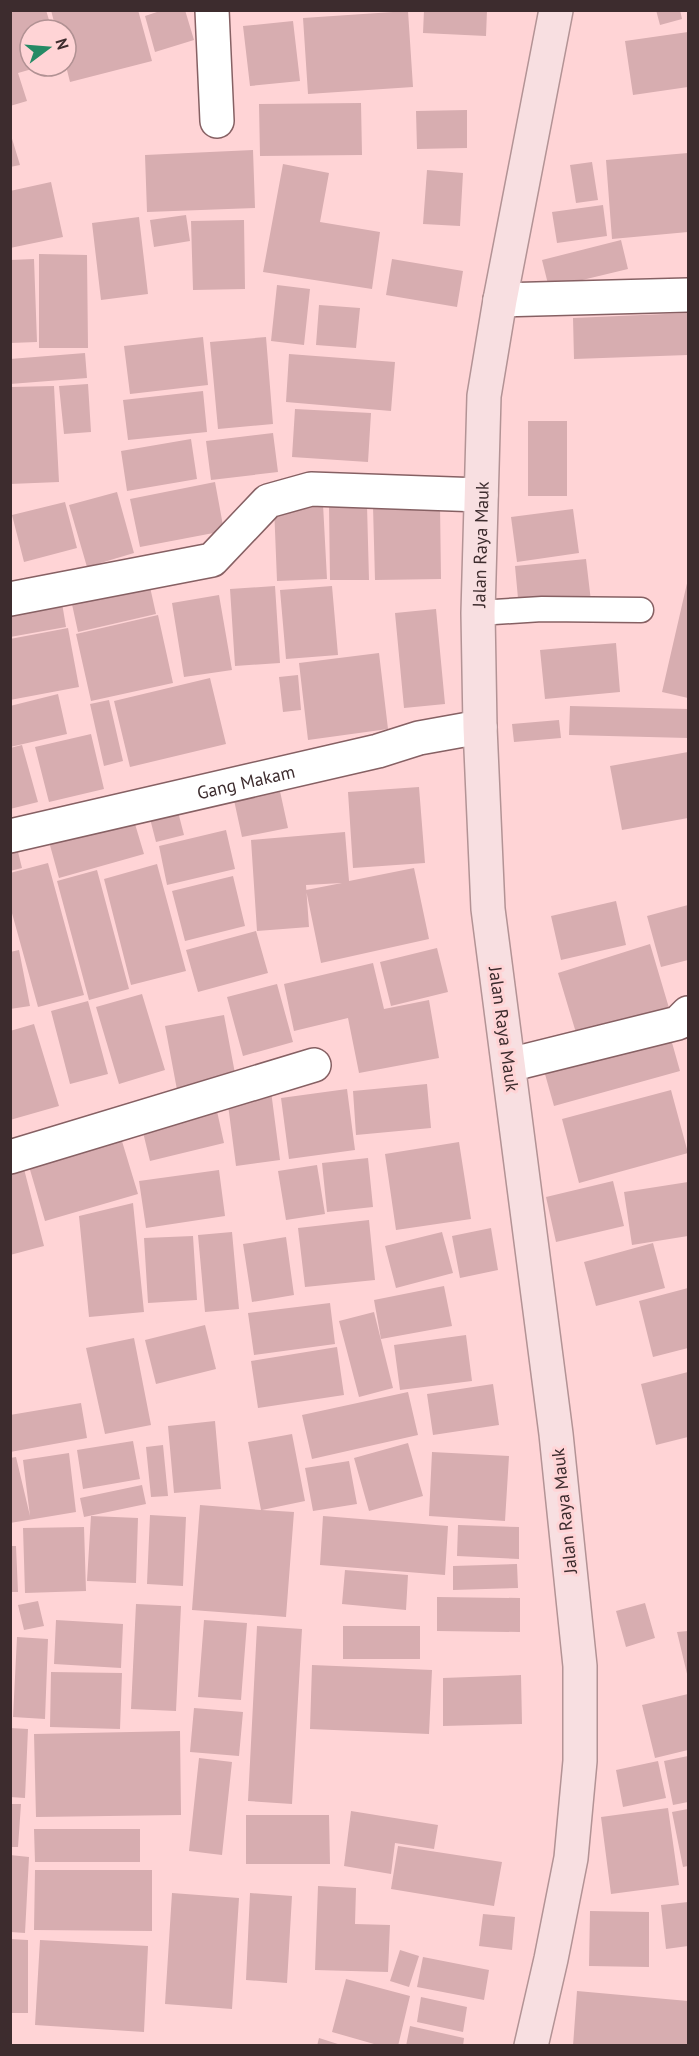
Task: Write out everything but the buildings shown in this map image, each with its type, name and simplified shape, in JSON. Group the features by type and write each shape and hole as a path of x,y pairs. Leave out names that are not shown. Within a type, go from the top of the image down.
{"main road":[{"name":"Jalan Raya Mauk","path":"531,2046 571,1858 580,1761 580,1666 555,1422 488,909 480,727 478,613 484,396 500,300 556,10"}],"street":[{"path":"212,10 217,121"},
{"path":"500,300 688,295"},
{"path":"10,599 212,560 268,501 311,489 481,495"},
{"name":"Gang Makam","path":"10,836 378,751 419,738 480,727"},
{"path":"509,1065 678,1023 688,1012"},
{"path":"10,1157 314,1065"}],"lane":[{"path":"478,613 542,609 641,610"}]}
